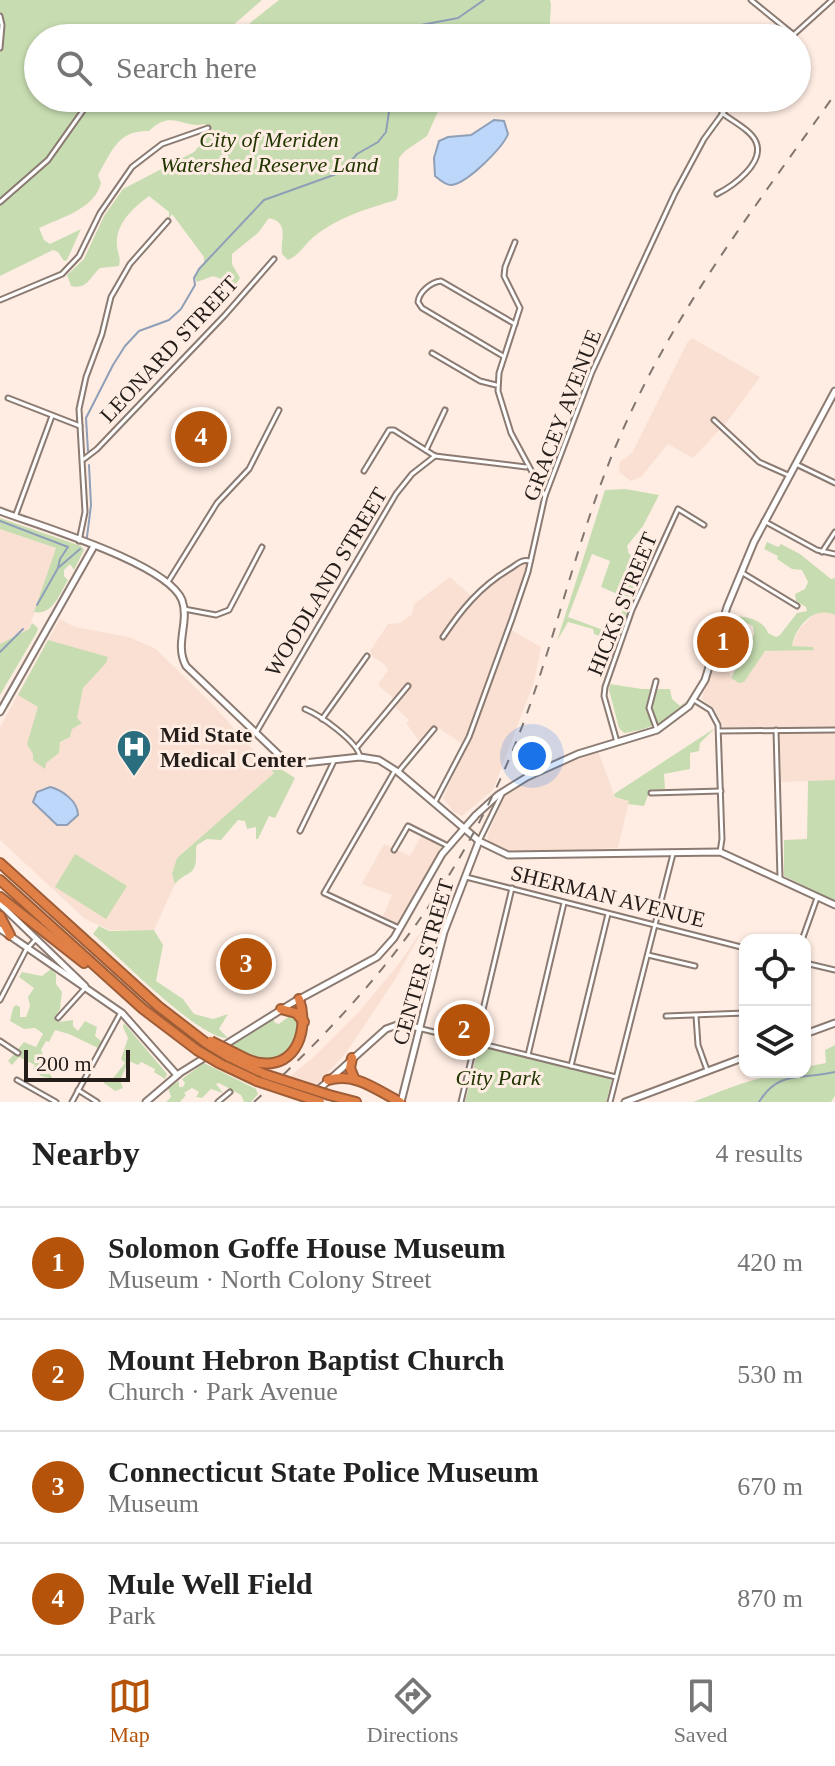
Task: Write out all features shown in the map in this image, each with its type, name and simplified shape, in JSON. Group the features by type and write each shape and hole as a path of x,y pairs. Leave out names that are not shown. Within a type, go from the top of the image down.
{"highway":[{"path":"0,863 175,1020 232,1055 260,1078 356,1102"},
{"path":"0,880 161,1024 197,1050 219,1063 320,1102"},
{"path":"0,897 113,987 123,991"},
{"path":"0,916 10,935"},
{"path":"232,1055 262,1063 283,1058 300,1042 304,1022 299,999"},
{"path":"281,1009 296,1013 304,1022"},
{"path":"352,1058 350,1069 354,1078"},
{"path":"328,1080 354,1078 399,1101"}],"main road":[{"path":"149,1101 177,1075 281,1009 370,963 387,947 448,846 504,791 559,762 657,730 677,718 694,700 705,680 741,572 794,463 835,391"},
{"path":"0,511 137,563 168,582 181,598 184,609 180,649 186,666 273,751 291,761 304,763 360,757 379,760 435,802 479,841 515,856 720,852 835,905"},
{"path":"0,712 94,546"},
{"name":"CENTER STREET","path":"399,1101 444,932 479,841"},
{"path":"0,904 86,987"},
{"path":"0,929 121,1012 177,1075"},
{"path":"811,1032 835,1023"},
{"path":"304,1102 389,1027 404,1024 420,1028"},
{"path":"625,1102 739,1059"}],"street":[{"path":"751,0 778,24"},
{"path":"805,24 832,0"},
{"path":"0,16 0,48"},
{"path":"0,202 48,160 82,112"},
{"path":"717,194 739,179 754,161 757,152 754,138 722,113"},
{"name":"GRACEY AVENUE","path":"435,802 469,737 512,619 545,496 592,372 649,246 699,148 722,113"},
{"path":"0,300 62,274 79,256 100,213 132,167 162,144 208,128"},
{"path":"79,541 85,512 79,409 83,385 102,334 109,303 130,264 168,221"},
{"path":"515,242 504,272 505,280 519,304 497,385 509,428 545,496"},
{"name":"LEONARD STREET","path":"84,459 225,315 274,259"},
{"path":"504,356 422,308 418,299 437,281 445,282 515,324"},
{"path":"432,353 480,381 497,385"},
{"path":"6,407 9,399 80,426"},
{"path":"168,582 217,503 249,469 279,410"},
{"path":"426,450 445,410"},
{"path":"15,517 52,416"},
{"path":"714,420 759,462 788,475"},
{"path":"364,471 389,430 394,430 435,456 528,467"},
{"name":"WOODLAND STREET","path":"255,734 396,494 417,469 435,456"},
{"path":"794,463 835,483"},
{"name":"HICKS STREET","path":"617,742 604,691 627,623 678,509 704,525"},
{"path":"764,521 822,552 835,554"},
{"path":"822,552 835,532"},
{"path":"184,609 216,615 229,610 262,547"},
{"path":"443,637 463,608 491,580 522,560 530,561"},
{"path":"741,572 797,606"},
{"path":"322,719 367,656"},
{"path":"656,681 649,708 657,730"},
{"path":"357,747 408,686"},
{"path":"694,700 713,714 719,731 720,852"},
{"path":"305,709 357,747 360,757"},
{"path":"399,928 324,893 396,771 434,729"},
{"path":"776,730 780,878"},
{"path":"719,731 835,730"},
{"path":"300,831 335,759"},
{"name":"CENTER STREET","path":"479,841 504,791"},
{"path":"651,793 721,791"},
{"path":"394,850 408,826 448,846"},
{"path":"610,1102 673,852"},
{"name":"SHERMAN AVENUE","path":"464,876 739,946"},
{"path":"461,1102 512,888"},
{"path":"804,934 818,897"},
{"path":"528,1055 565,902"},
{"path":"571,1066 608,913"},
{"path":"0,1000 28,947 36,939"},
{"path":"648,954 695,966"},
{"path":"811,964 835,970"},
{"path":"58,1018 86,987"},
{"path":"72,1102 121,1012"},
{"path":"666,1016 739,1012"},
{"path":"695,1014 698,1045 707,1070"},
{"path":"420,1028 616,1077"},
{"path":"0,1041 18,1053"},
{"path":"17,1080 56,1102"},
{"path":"78,1090 97,1102"},
{"path":"218,1102 230,1092"}],"shaded area":[{"path":"692,338 760,377 727,422 693,458 668,444 641,477 631,481 619,472 620,462 632,453"},
{"path":"0,529 56,548 29,629 0,644"},
{"path":"521,562 527,563 523,583 506,627 541,647 534,682 493,790 462,816 454,812 443,798 468,744 462,744 439,728 423,746 406,723 409,720 395,707 393,698 378,685 388,670 370,651 388,624 400,623 412,614 414,604 450,577 470,595 479,594 493,580 517,568"},
{"path":"818,611 835,615 835,780 781,782 779,727 724,727 714,708 702,699 715,658 725,665 734,681 765,652 791,646 800,628"},
{"name":"Mid State Medical Center","path":"60,619 75,627 129,637 156,649 214,706 274,773 177,858 175,884 154,930 109,930 85,919 0,840 0,727"},
{"path":"598,751 615,797 629,801 618,848 513,853 489,842 487,837 505,794 538,776"},
{"path":"422,835 441,847 399,924 383,916 392,895 362,884 384,844 410,856"},
{"path":"428,921 394,981 346,1053 316,1086 288,1078 359,1012 398,965"}],"green space":[{"name":"City of Meriden Watershed Reserve Land","path":"0,0 262,0 234,24 24,24 24,112 438,112 427,136 399,158 396,200 335,223 288,260 282,254 282,228 276,220 269,218 258,233 232,254 232,264 240,278 236,284 213,276 197,282 194,276 204,264 204,257 172,214 169,219 169,212 149,196 131,211 119,231 119,266 100,268 85,284 71,286 67,275 84,259 104,216 123,189 194,152 213,130 205,124 171,120 157,124 149,131 123,138 98,175 101,183 92,200 76,212 39,228 44,240 50,244 81,229 67,260 64,261 53,250 0,276"},
{"name":"City of Meriden Watershed Reserve Land","path":"279,0 550,0 550,24 250,24"},
{"path":"625,489 659,495 643,526 627,546 629,554 649,563 620,639 613,641 594,634 593,629 568,622 557,641 605,490","holes":["592,554 610,561 601,587 627,598 614,634 568,617"]},
{"path":"0,518 81,546 84,550 74,570 70,564 64,570 68,580 46,611 34,612 56,548 0,529"},
{"path":"767,542 778,547 781,544 800,554 831,579 835,578 835,615 828,612 813,615 797,632 792,646 813,647 814,650 765,651 744,682 739,683 731,678 754,634 753,626 740,620 732,621 728,615 757,621 776,637 797,613 807,611 796,601 795,594 805,589 808,582 802,570 792,569 777,559 778,556 764,549"},
{"path":"32,623 38,628 37,632 0,695 0,644 29,629"},
{"path":"48,640 108,657 83,688 77,718 82,723 72,729 70,737 60,742 59,753 46,763 45,769 33,760 27,744 38,707 18,695"},
{"path":"610,684 670,689 672,699 680,706 689,699 660,722 624,733 619,728"},
{"path":"715,728 700,743 699,751 690,753 690,769 664,774 665,789 650,790 644,806 628,804 629,801 615,797 614,794"},
{"path":"273,764 295,778 275,818 269,816 258,839 256,827 247,829 245,821 238,820 221,840 207,839 197,845 194,868 175,884 172,874 177,858 274,773 270,768"},
{"path":"835,780 835,901 784,876 784,840 807,839 808,781"},
{"path":"75,854 127,886 106,919 55,887"},
{"path":"99,926 109,931 154,930 163,945 156,981 183,999 194,1014 213,1019 228,1014 219,1029 228,1038 199,1026 159,995 93,934"},
{"path":"51,969 62,992 60,1009 55,1016 58,1022 73,1020 73,1026 78,1031 85,1021 97,1027 95,1036 101,1041 98,1048 55,1030 41,1050 44,1065 53,1079 41,1076 33,1069 35,1065 19,1057 12,1065 8,1061 24,1042 36,1047 43,1034 35,1028 24,1029 10,1021 16,1005 20,1007 20,1017 26,1017 30,1006 28,997 34,988 19,977 22,972 42,976"},
{"path":"292,1014 299,1021 290,1047 283,1054 264,1058 229,1047 273,1018 279,1024"},
{"path":"124,1023 167,1074 165,1079 141,1062 138,1065 129,1061 120,1080 123,1088 115,1091 104,1083 104,1079 111,1081 125,1063 121,1059 128,1038"},
{"path":"835,1045 835,1096 831,1102 693,1102 762,1078 811,1078 811,1066 826,1063 825,1050"},
{"name":"City Park","path":"479,1046 612,1079 606,1102 465,1102"},
{"path":"204,1063 256,1089 258,1094 251,1102 244,1102 241,1095 219,1083 216,1084 223,1093 211,1089 202,1098 196,1097 199,1092 192,1088 184,1093 186,1095 180,1102 166,1102 171,1097 168,1088 179,1081 179,1087 183,1087 185,1083 182,1079"}],"water":[{"path":"494,120 504,121 508,134 484,164 451,185 435,176 434,158 439,141 471,135"},
{"path":"50,787 64,793 75,805 78,815 67,825 57,825 33,802 37,792"}],"waterway":[{"path":"426,24 458,18 484,0"},
{"path":"88,451 86,418 125,346 139,331 169,320 181,309 195,285 194,278 199,269 264,200 342,172 357,154 378,142 386,132 389,112"},
{"path":"87,537 91,505 89,465"},
{"path":"0,521 68,547 58,568"},
{"path":"37,605 58,568 80,549"},
{"path":"0,652 23,629"},
{"path":"759,1102 783,1080 835,1072"}],"railway":[{"path":"254,1102 341,1016 379,972 415,926 476,828 503,774 526,716 596,497 646,380 695,296 749,214 835,94"}],"place":[{"name":"Mule Well Field","path":"201,437"},
{"name":"Solomon Goffe House Museum","path":"723,642"},
{"name":"Mid State Medical Center","path":"134,778"},
{"name":"Connecticut State Police Museum","path":"246,964"},
{"name":"Mount Hebron Baptist Church","path":"464,1030"}]}
